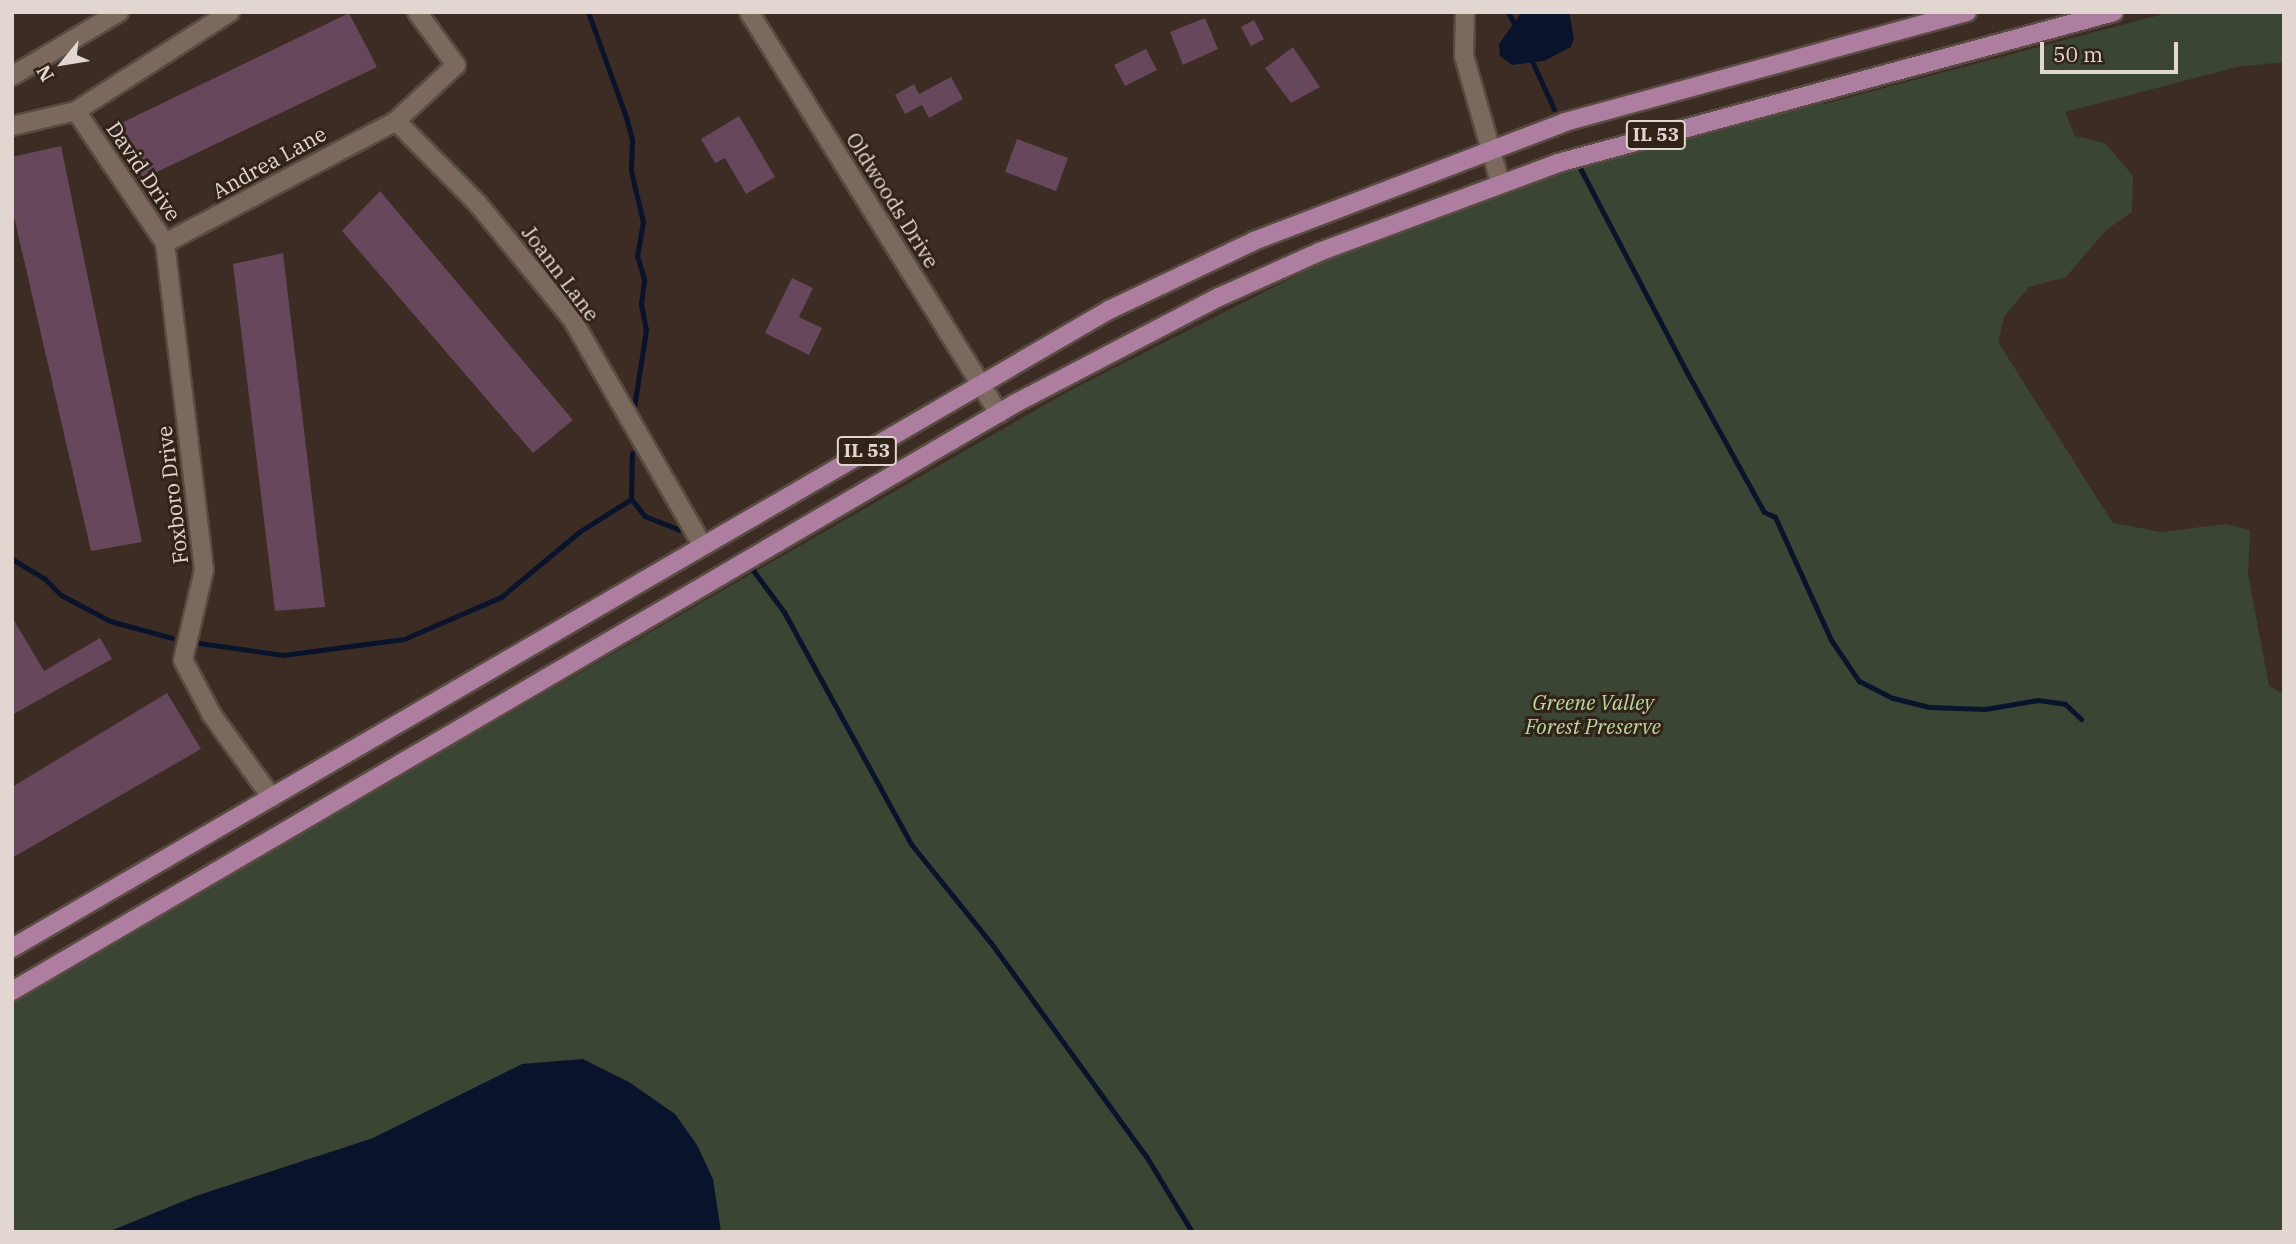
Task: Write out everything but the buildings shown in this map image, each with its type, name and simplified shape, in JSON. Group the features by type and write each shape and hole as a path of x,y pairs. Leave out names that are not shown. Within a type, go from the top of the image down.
{"main road":[{"name":"IL 53","path":"12,948 1109,310 1254,241 1566,122 1967,12"},
{"name":"IL 53","path":"12,991 999,413 1219,297 1500,182 2113,12"}],"street":[{"path":"12,76 119,12"},
{"path":"12,127 76,111 230,12"},
{"name":"Andrea Lane","path":"165,243 396,121 457,65 418,12"},
{"name":"Oldwoods Drive","path":"749,12 999,413"},
{"path":"1465,12 1464,56 1500,182"},
{"name":"David Drive","path":"76,111 165,243"},
{"name":"Joann Lane","path":"396,121 478,204 572,318 703,547"},
{"name":"Foxboro Drive","path":"165,243 204,570 183,660 212,715 272,798"}],"green space":[{"name":"Greene Valley Forest Preserve","path":"2171,12 2284,12 2284,62 2237,67 2065,112 2075,136 2105,143 2133,176 2132,212 2106,230 2066,277 2029,287 2004,317 1998,342 2113,523 2161,532 2225,524 2250,530 2248,574 2269,686 2284,694 2284,1232 12,1232 12,1000 1067,392 1329,259 1558,175 1820,97 1824,104"}],"water":[{"path":"1522,12 1569,12 1574,38 1571,47 1544,61 1512,65 1500,56 1499,44"},
{"path":"583,1059 629,1082 675,1114 697,1145 713,1179 721,1232 108,1232 196,1196 373,1138 522,1064"}],"waterway":[{"path":"588,12 626,117 632,140 631,171 643,222 637,255 644,280 641,304 646,330 633,414"},
{"path":"1508,12 1515,25"},
{"path":"1531,59 1554,109"},
{"path":"1580,168 1685,369 1764,512 1775,517 1831,640 1859,681 1893,698 1929,707 1985,709 2038,700 2065,704 2081,719"},
{"path":"631,499 632,453"},
{"path":"631,499 645,516 679,530"},
{"path":"192,642 283,655 404,639 501,597 579,532 631,499"},
{"path":"12,559 44,578 61,595 110,621 172,638"},
{"path":"752,569 784,612 911,844 991,943 1146,1156 1192,1232"}]}
